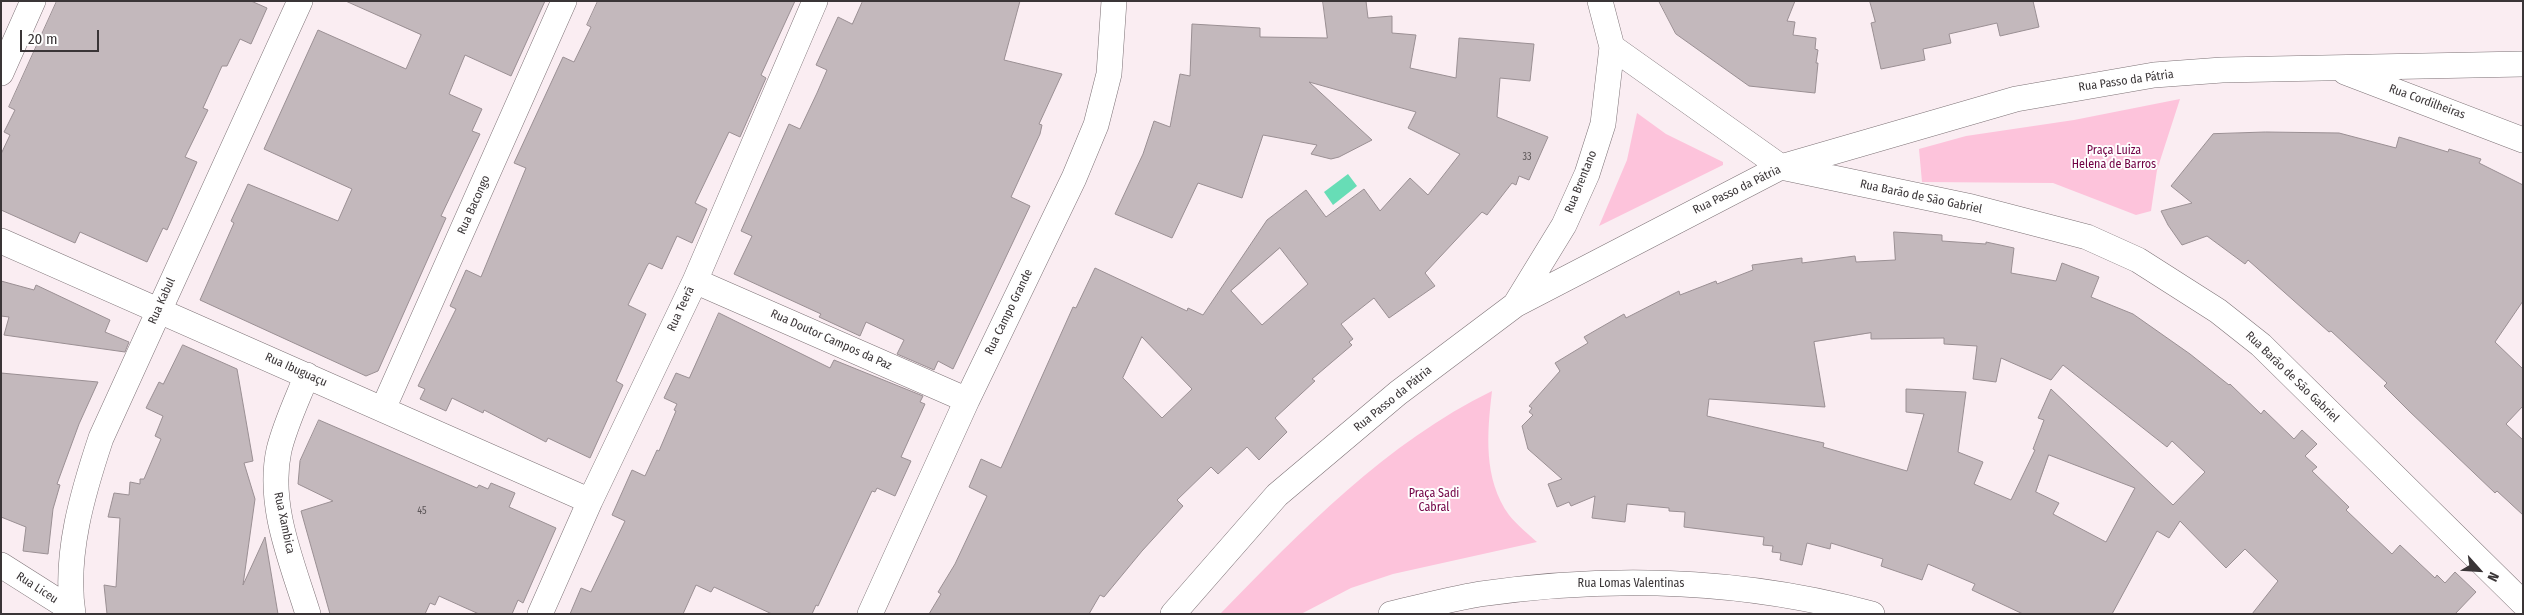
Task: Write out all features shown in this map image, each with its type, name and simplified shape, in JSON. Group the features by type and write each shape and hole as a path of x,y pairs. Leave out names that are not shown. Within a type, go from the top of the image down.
{"street":[{"path":"1,73 33,1"},
{"name":"Rua Kabul","path":"72,612 71,575 77,527 87,478 102,438 158,309 300,1"},
{"name":"Rua Bacongo","path":"383,409 564,1"},
{"name":"Rua Teerã","path":"540,614 590,501 695,281 815,1"},
{"name":"Rua Campo Grande","path":"870,614 967,400 1074,178 1096,125 1109,74 1114,1"},
{"name":"Rua Brentano","path":"1515,305 1564,225 1588,174 1603,124 1612,46 1600,1"},
{"path":"1612,46 1781,167"},
{"name":"Rua Passo da Pátria","path":"1173,614 1277,495 1398,393 1515,305 1781,167 2016,99 2154,75 2222,70 2523,64"},
{"name":"Rua Cordilheiras","path":"2331,67 2523,140"},
{"name":"Rua Barão de São Gabriel","path":"1781,167 2001,214 2087,237 2138,260 2218,311 2261,345 2523,603"},
{"name":"Rua Ibuguaçu","path":"1,241 590,501"},
{"name":"Rua Doutor Campos da Paz","path":"695,281 967,400"},
{"name":"Rua Xambica","path":"306,375 280,450 276,488 284,534 308,614"},
{"name":"Rua Liceu","path":"1,565 72,612"},
{"name":"Rua Lomas Valentinas","path":"1391,614 1479,594 1594,582 1744,588 1831,603 1872,614"}],"green space":[{"name":"Praça Luiza Helena de Barros","path":"2180,99 2157,170 2151,211 2136,215 2053,183 1922,182 1919,149 1966,136 2074,120"},
{"path":"1637,113 1666,134 1723,162 1723,165 1599,226 1627,160"},
{"name":"Praça Sadi Cabral","path":"1492,391 1488,439 1491,471 1495,486 1509,515 1537,542 1393,574 1351,588 1301,614 1220,614 1314,520 1381,462 1453,412"}],"shaded area":[{"path":"1348,174 1357,186 1333,205 1324,192"}],"building":[{"path":"57,1 251,1 267,8 251,44 240,39 227,66 222,66 203,108 208,110 185,157 197,162 167,230 163,228 147,262 80,232 75,243 1,210 1,154 10,135 4,132 15,110 9,107"},
{"path":"346,1 545,1 511,76 465,55 449,94 482,109 472,131 480,134 441,216 446,218 378,371 366,376 200,300 234,223 231,221 248,184 338,221 352,189 264,149 318,30 406,69 421,35"},
{"path":"598,1 795,1 761,75 766,78 740,137 729,132 695,203 707,209 692,243 677,236 662,269 649,263 628,305 646,314 616,381 623,385 590,458 548,438 546,442 484,410 483,413 452,398 446,411 420,399 425,389 418,386 456,309 450,306 466,270 481,277 526,168 514,163 563,57 574,62 591,27 587,25"},
{"path":"863,1 1020,1 1004,60 1062,74 1039,124 1042,125 1040,134 1011,197 1030,206 953,369 938,361 934,370 897,354 904,340 866,322 860,336 819,317 821,314 734,274 752,236 741,231 789,124 800,129 827,70 816,65 838,17 852,24"},
{"path":"1323,1 1366,1 1368,18 1392,16 1392,33 1416,35 1410,68 1456,78 1459,38 1534,44 1530,81 1500,78 1497,117 1548,137 1529,180 1519,176 1516,185 1512,183 1487,215 1482,212 1425,273 1435,286 1389,318 1374,298 1341,324 1353,339 1349,342 1352,345 1312,379 1315,381 1275,418 1287,432 1259,460 1247,447 1218,474 1211,467 1177,500 1183,506 1104,597 1100,595 1089,614 929,614 941,594 938,592 955,564 987,496 969,487 981,459 1001,468 1073,307 1076,308 1095,268 1187,311 1188,308 1203,315 1267,220 1306,190 1326,217 1364,189 1380,211 1410,178 1428,195 1460,154 1408,128 1416,112 1309,82 1372,140 1339,157 1331,159 1311,154 1317,145 1263,135 1242,198 1198,183 1172,238 1115,214 1143,154 1154,121 1170,127 1180,74 1190,76 1192,24 1260,28 1260,37 1327,38","holes":["1280,248 1308,284 1262,325 1231,291","1142,337 1192,389 1162,418 1123,378"]},
{"path":"1659,1 1795,1 1787,21 1795,22 1793,35 1816,38 1815,49 1818,50 1816,63 1818,63 1815,93 1749,86 1676,34"},
{"path":"1870,1 2033,1 2039,27 2000,36 1997,23 1949,34 1951,43 1923,49 1925,60 1881,69 1871,23 1875,22"},
{"path":"2266,132 2339,133 2396,148 2399,137 2448,152 2449,149 2481,159 2479,163 2523,185 2523,301 2495,342 2523,369 2523,406 2506,424 2523,440 2523,515 2497,491 2495,493 2409,411 2384,386 2387,383 2331,331 2329,332 2248,260 2245,264 2207,236 2182,245 2168,225 2161,211 2192,203 2171,186 2213,134"},
{"path":"1894,232 1942,235 1942,241 1986,244 1986,242 2014,248 2011,273 2056,281 2062,263 2099,277 2091,297 2133,314 2230,384 2261,414 2264,410 2294,439 2302,430 2317,444 2305,456 2317,467 2312,471 2349,507 2346,510 2392,554 2400,545 2435,578 2437,575 2445,583 2455,572 2476,592 2455,614 2252,614 2278,581 2245,549 2226,568 2180,521 2169,538 2157,531 2112,614 2023,614 1972,590 1975,584 1928,564 1922,580 1881,566 1883,559 1831,543 1830,549 1807,543 1802,565 1780,560 1781,553 1772,552 1773,546 1763,545 1764,537 1684,527 1685,512 1669,511 1669,508 1627,504 1625,522 1592,518 1595,496 1571,506 1569,502 1557,507 1548,484 1562,479 1528,449 1522,426 1533,415 1529,412 1532,408 1529,406 1560,371 1555,363 1588,343 1584,337 1624,314 1626,318 1679,291 1680,295 1716,281 1717,284 1753,270 1752,265 1802,258 1802,263 1855,256 1856,262 1895,260","holes":["1871,333 1871,339 1944,338 1944,344 1977,346 1973,379 1996,382 2001,358 2051,380 2063,365 2167,447 2172,441 2205,472 2173,505 2051,389 2038,418 2044,420 2033,449 2035,450 2011,500 1974,484 1983,462 1958,452 1966,392 1906,389 1906,412 1924,414 1907,471 1823,447 1824,443 1707,416 1709,399 1825,407 1814,342","2049,455 2135,488 2106,542 2053,514 2059,503 2036,492"]},
{"path":"1,281 34,290 36,285 110,320 105,332 129,342 125,352 4,335 9,317 1,316"},
{"path":"719,313 830,368 834,360 923,396 920,402 925,404 901,457 911,461 895,496 877,488 875,492 872,491 818,606 816,605 812,614 772,614 714,587 711,592 696,585 683,614 570,614 581,588 591,592 625,521 612,515 632,470 645,476 657,450 659,451 676,411 674,410 677,404 664,398 676,373 689,378"},
{"path":"183,345 237,369 253,461 244,463 255,499 243,585 265,537 278,614 107,614 104,585 116,587 120,518 108,517 114,493 129,495 130,482 140,484 140,479 144,479 161,439 155,436 163,416 146,408 159,382 163,384"},
{"path":"1,373 98,382 79,424 57,484 60,485 53,509 48,554 23,551 26,527 1,517"},
{"path":"319,420 477,488 479,485 488,489 491,483 515,493 509,507 556,528 523,603 518,600 512,614 479,614 439,596 435,605 430,603 425,614 330,614 301,511 333,501 298,484 300,461"}]}
